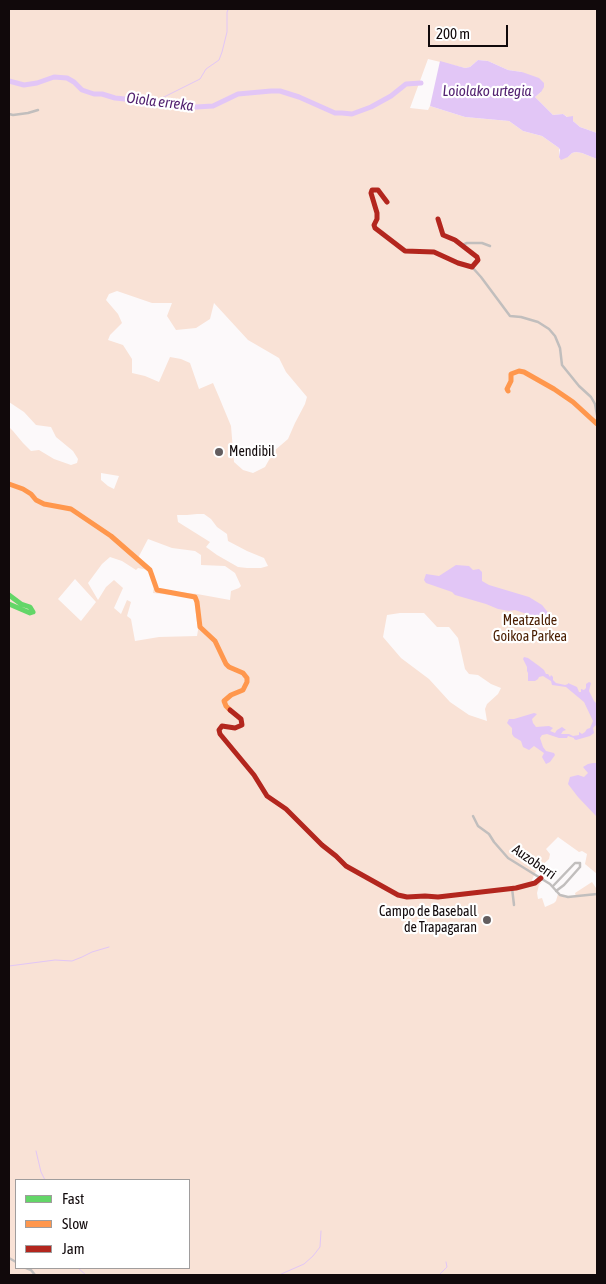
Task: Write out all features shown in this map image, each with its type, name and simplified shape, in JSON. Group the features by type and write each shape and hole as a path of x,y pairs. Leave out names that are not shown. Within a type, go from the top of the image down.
{"street":[{"path":"9,114 28,113 38,110"},
{"path":"387,202 378,190 372,190 371,193 378,213 374,223 375,228 405,251 434,252 472,267 510,316 522,317 538,322 549,329 556,336 562,365 578,386 591,397 595,404 597,415"},
{"path":"438,219 443,235 455,240 478,258 472,267"},
{"path":"462,245 482,243 490,246"},
{"path":"508,391 507,388 511,382 511,374 519,371 524,372 573,402 597,424"},
{"path":"9,484 23,489 44,504 71,509 111,536 150,570 157,590 195,598 200,627 216,641 226,664 243,673 247,678 243,690 224,700 226,706 241,720 242,725 235,728 222,726 219,730 220,734 254,774 267,796 286,809 346,866 402,896 438,897 528,886 541,878"},
{"path":"9,594 21,604 30,607 33,612 30,613 9,604"},
{"name":"Auzoberri","path":"474,816 478,826 489,834 508,858 541,878 560,895 568,897 597,894"},
{"path":"552,886 575,863 580,863 580,867 556,891"},
{"path":"512,888 514,905"}],"green space":[{"name":"Meatzalde Goikoa Parkea","path":"9,9 597,9 597,133 580,127 563,114 553,115 535,97 541,92 522,72 508,70 488,61 478,60 470,67 465,68 428,59 410,108 428,110 430,106 465,117 509,121 523,131 542,136 559,148 559,157 568,157 576,152 597,159 597,874 585,864 587,854 582,851 579,852 558,837 546,849 550,854 549,859 536,871 532,880 535,884 542,882 537,893 538,899 542,898 545,907 556,901 558,894 566,898 576,897 575,893 592,882 597,888 597,1275 9,1275 9,427 31,451 39,450 54,459 71,465 77,463 78,459 73,451 56,437 51,427 36,425 24,412 9,402","holes":["117,291 152,303 172,303 167,316 176,330 196,328 210,319 214,303 248,340 279,358 286,372 307,397 288,439 274,451 265,467 253,473 243,470 234,462 231,426 213,383 199,389 190,363 170,357 159,382 132,373 132,359 123,345 108,340 110,335 122,323 118,314 106,300 109,294","101,473 119,476 114,489 101,480","204,514 227,534 228,541 264,558 268,566 261,568 238,567 206,547 210,542 178,522 177,515","148,539 172,548 195,551 201,555 201,565 225,566 235,573 241,586 231,591 230,600 161,590 156,584 154,574 150,568 138,558","110,557 122,561 136,570 138,568 148,570 154,586 153,593 194,599 197,636 159,637 135,641 131,619 127,616 131,602 127,600 121,614 114,608 123,588 114,580 106,587 98,600 88,583 102,564","75,579 96,602 81,621 58,599","424,613 437,627 449,627 458,638 465,669 469,674 478,675 501,688 498,694 487,704 485,709 487,721 469,715 450,702 429,679 401,658 383,637 387,615"]}],"water":[{"name":"Loiolako urtegia","path":"478,60 488,61 508,70 522,72 539,78 544,83 544,87 535,97 553,115 573,116 573,121 580,127 597,133 597,159 576,152 561,160 559,148 542,136 523,131 509,121 465,117 430,106 440,61 465,68 470,67"},
{"path":"456,565 469,566 473,570 479,569 482,572 482,581 489,585 529,597 542,605 554,617 555,620 552,626 546,625 541,619 515,610 498,609 455,595 452,592 426,583 424,580 426,574 439,576"},
{"path":"524,657 539,666 550,677 551,675 556,683 565,685 568,683 577,687 579,692 581,692 581,689 584,690 586,688 586,684 591,683 589,691 594,701 597,702 597,724 593,728 594,733 590,736 576,740 568,736 567,738 559,738 547,734 542,735 540,738 543,747 546,751 555,755 546,764 542,757 544,753 534,746 529,750 523,747 521,741 514,737 512,728 507,723 509,719 534,713 537,714 532,719 536,727 549,726 553,728 550,731 555,733 562,727 566,730 561,734 573,736 579,735 579,732 582,734 585,732 590,728 593,721 584,702 566,687 552,685 551,681 543,676 535,681 528,681"},
{"path":"597,763 597,817 568,784 570,777 578,775 584,777 588,773 583,767"}],"waterway":[{"path":"154,102 200,79 206,69 219,60 227,32 228,10"},
{"name":"Oiola erreka","path":"9,81 24,85 54,77 67,78 82,90 94,94 167,105 173,103 196,107 213,106 238,94 280,91 335,113 352,114 371,107 391,96 406,84 421,83"},
{"path":"9,966 55,960 72,961 109,947"},
{"path":"36,1151 44,1179"},
{"path":"279,1275 304,1264 313,1256 320,1247 321,1231"},
{"path":"439,1275 447,1267 446,1262"},
{"path":"79,1269 86,1275"}],"traffic: fast":[{"path":"9,595 21,604 30,607 33,612 30,613 9,604"}],"traffic: slow":[{"path":"508,391 511,374 519,371 524,372 573,402 597,424"},
{"path":"9,484 23,489 44,504 71,509 111,536 150,570 157,590 195,597 200,627 215,641 226,664 243,673 247,678 243,690 231,695 224,701 230,710"}],"traffic: jam":[{"path":"387,202 378,190 372,190 371,193 377,213 375,228 405,251 434,252 472,267 478,260 477,257 455,240 443,235 438,219"},
{"path":"230,710 241,719 242,725 235,728 222,726 219,730 220,734 254,775 267,796 286,809 346,866 398,895 407,897 438,897 516,888 535,883 541,878"}],"place":[{"name":"Mendibil","path":"219,452"},
{"name":"Campo de Baseball de Trapagaran","path":"487,920"}]}
